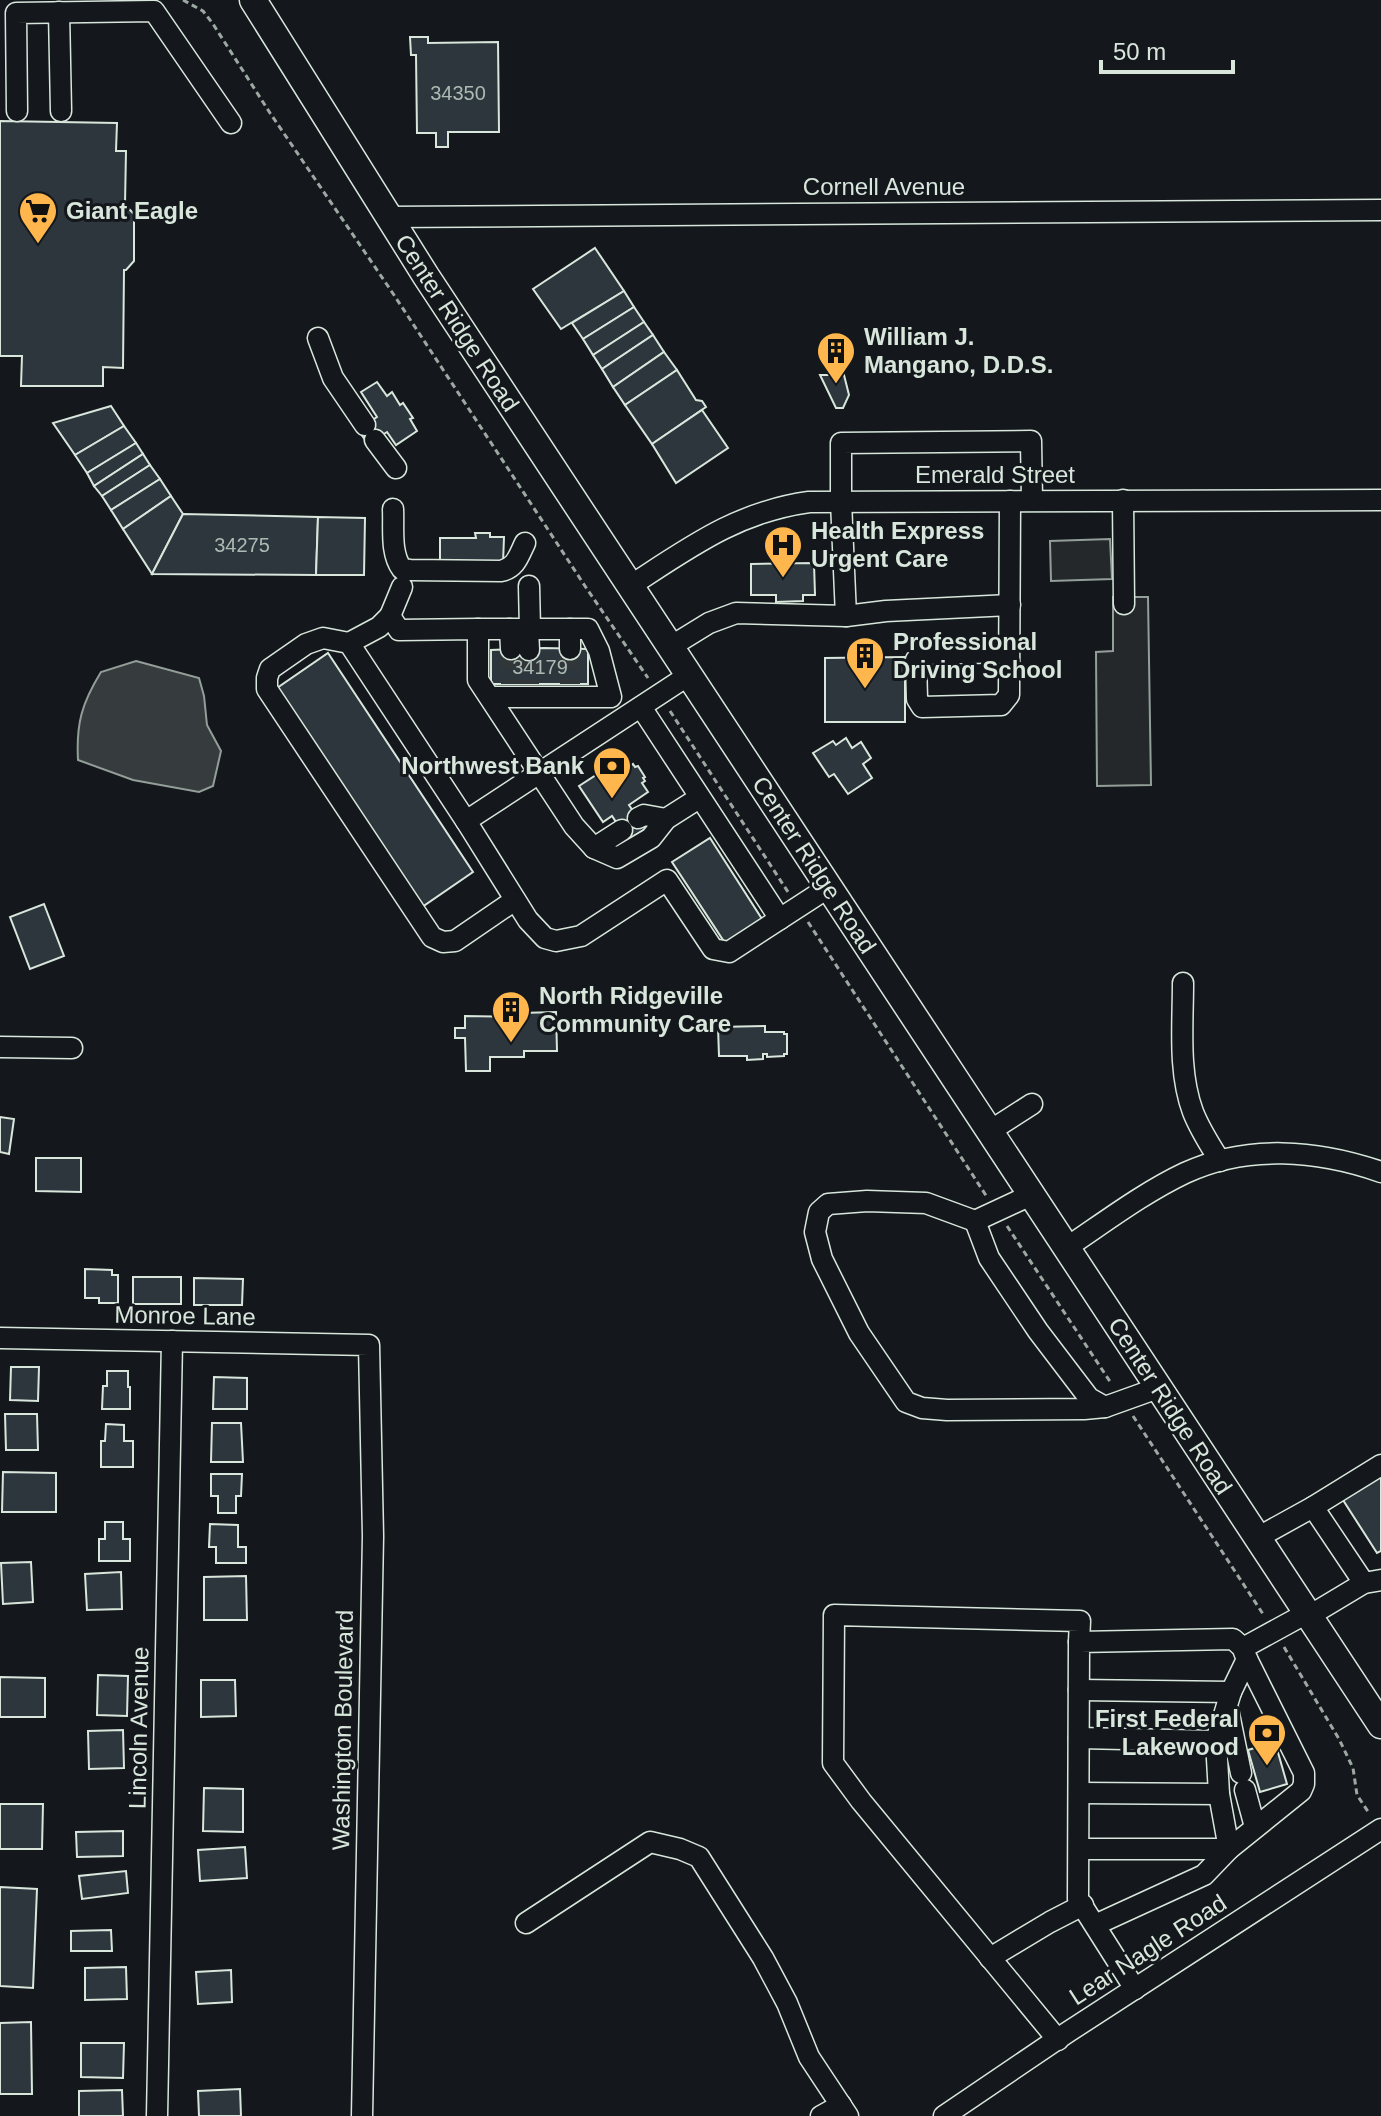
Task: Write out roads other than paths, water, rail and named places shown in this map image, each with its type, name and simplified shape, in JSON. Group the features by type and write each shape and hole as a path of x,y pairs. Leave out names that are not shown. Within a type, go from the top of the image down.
{"main road":[{"name":"Center Ridge Road","path":"253,0 387,217 1381,1725"}],"street":[{"path":"17,111 16,6 59,12 154,11 231,123"},
{"path":"59,12 61,111"},
{"name":"Cornell Avenue","path":"387,217 1381,210"},
{"path":"318,338 333,378 396,468"},
{"path":"846,616 841,443 1031,441 1032,500"},
{"path":"1123,500 1124,604"},
{"name":"Emerald Street","path":"630,586 713,533 750,516 789,505 841,501 1381,500"},
{"path":"1009,652 923,654 916,660 917,699 922,707 1001,705 1009,695 1010,501"},
{"path":"393,509 397,562 402,569 501,571 514,564 525,543"},
{"path":"522,637 529,586"},
{"path":"402,587 390,616 379,627 349,643 323,638 306,644 270,669 267,689 432,937 443,942 455,941 515,900"},
{"path":"670,647 709,623 736,613 846,616 1010,605"},
{"path":"390,616 399,630 478,629 522,637 570,639 588,629 599,651 611,697"},
{"path":"478,629 478,680 514,692 570,690 611,697 633,712 699,798 780,919"},
{"path":"349,643 515,900 536,931 545,938 556,941 581,936 667,880 713,949 729,952 829,887"},
{"path":"466,821 689,675"},
{"path":"514,692 540,773 574,826 594,848 617,858 651,838 666,819 699,798"},
{"path":"594,848 644,815 666,819"},
{"path":"1183,983 1186,1085 1193,1112 1220,1161"},
{"path":"0,1047 72,1048"},
{"path":"990,1131 1032,1104"},
{"path":"1066,1248 1150,1192 1187,1172 1220,1161 1269,1153 1311,1154 1353,1162 1381,1172"},
{"path":"1031,1195 975,1221 926,1203 867,1201 828,1204 819,1212 815,1232 822,1259 859,1333 906,1402 922,1408 1084,1409 1114,1404 1158,1388"},
{"path":"975,1221 989,1258 1038,1331 1089,1398 1114,1404"},
{"name":"Monroe Lane","path":"0,1338 369,1345"},
{"name":"Lincoln Avenue","path":"157,2116 172,1341"},
{"name":"Washington Boulevard","path":"362,2116 373,1536 369,1345"},
{"path":"1257,1538 1381,1465"},
{"path":"1229,1849 1219,1794 1216,1741 1245,1653 1274,1631 1373,1581 1313,1507"},
{"path":"1058,2040 833,1763 834,1615 1080,1621 1078,1899 1135,1989"},
{"path":"1079,1642 1233,1639 1245,1653 1304,1773 1301,1791 1229,1849 1204,1875 1095,1925"},
{"path":"1079,1690 1229,1699"},
{"path":"1229,1699 1243,1782 1255,1827"},
{"path":"1079,1738 1216,1741"},
{"path":"1079,1793 1219,1794"},
{"name":"Lear Nagle Road","path":"944,2116 1381,1829"},
{"path":"526,1923 650,1842 699,1857 763,1958 787,2003 809,2057 844,2110 821,2116"},
{"path":"1079,1849 1229,1849"},
{"path":"990,1958 1083,1905"}],"tunnel":[{"path":"511,649 511,684"},
{"path":"570,649 570,684"},
{"path":"529,650 529,684"}],"place":[{"name":"Giant Eagle","path":"38,245"},
{"name":"William J. Mangano, D.D.S.","path":"836,385"},
{"name":"Health Express Urgent Care","path":"783,579"},
{"name":"Professional Driving School","path":"865,690"},
{"name":"Northwest Bank","path":"612,800"},
{"name":"North Ridgeville Community Care","path":"511,1044"},
{"name":"First Federal Lakewood","path":"1267,1767"}]}
